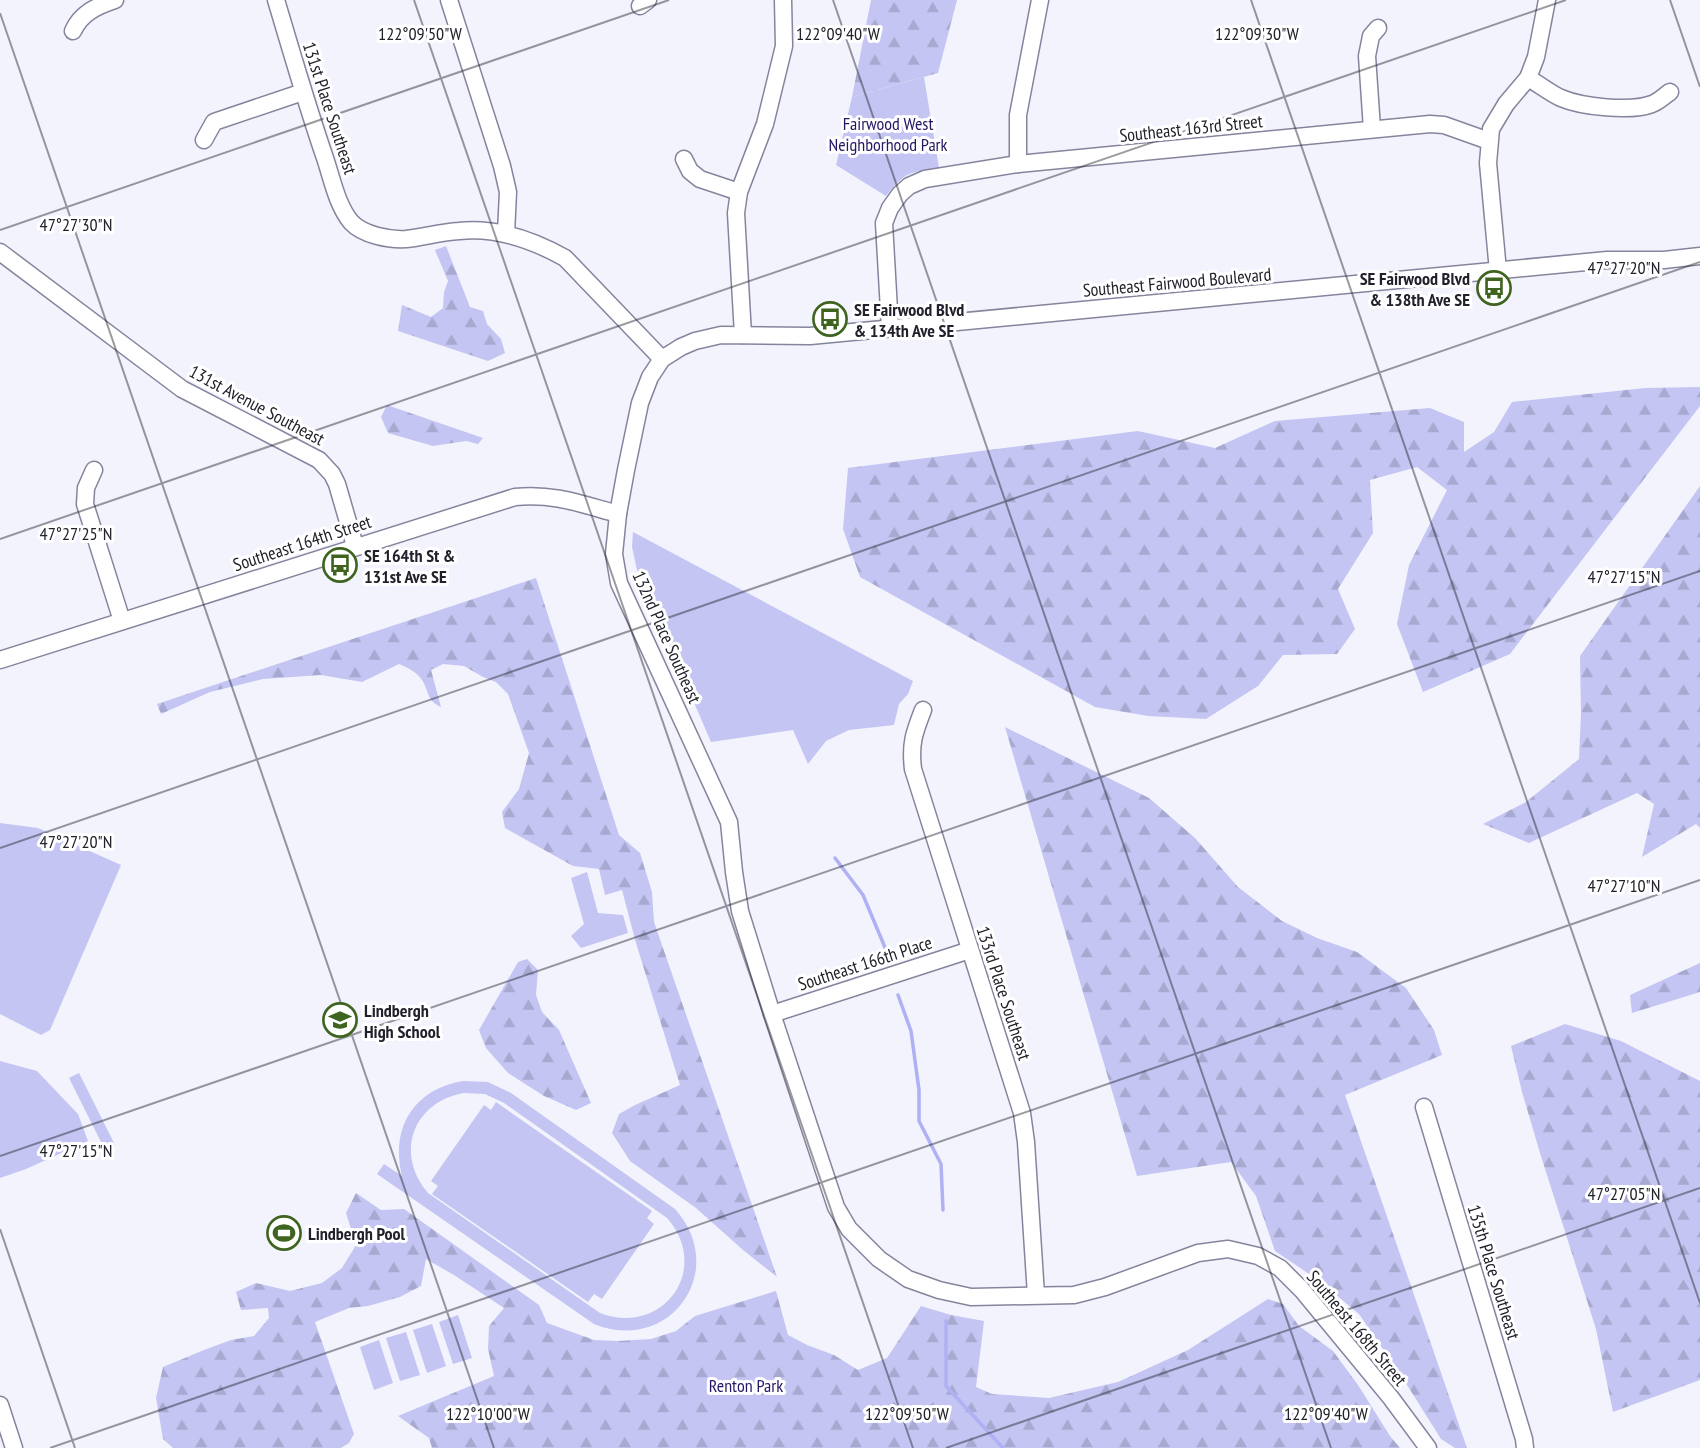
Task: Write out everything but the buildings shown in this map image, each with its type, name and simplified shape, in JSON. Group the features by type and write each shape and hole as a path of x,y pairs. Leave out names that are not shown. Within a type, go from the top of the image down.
{"street":[{"path":"73,31 77,22 88,12 99,5 116,0"},
{"name":"131st Place Southeast","path":"276,0 341,205 353,224 376,236 390,239 407,239 461,230 506,233"},
{"path":"449,0 502,166 508,192 506,233 548,248 565,258 662,359"},
{"path":"743,335 736,213 739,191 765,124 784,46 783,0"},
{"path":"1018,164 1017,115 1040,0"},
{"path":"1498,271 1488,163 1491,129 1506,104 1528,78 1536,57 1547,0"},
{"path":"1372,129 1367,56 1371,36 1378,28"},
{"path":"1528,78 1559,97 1597,107 1654,104 1670,92"},
{"path":"204,140 214,122 303,92"},
{"name":"Southeast 163rd Street","path":"890,328 884,223 900,194 909,186 925,179 1018,164 1430,124 1444,125 1489,141"},
{"path":"684,159 690,171 700,179 739,191"},
{"name":"131st Avenue Southeast","path":"0,252 183,389 319,460 337,484 355,547"},
{"name":"Southeast Fairwood Boulevard","path":"662,359 681,347 722,335 810,336 1607,260 1664,260 1700,256"},
{"name":"132nd Place Southeast","path":"662,359 650,377 640,403 618,514 614,554 620,583 729,822 740,911 836,1207 849,1229 879,1259"},
{"path":"94,470 86,488 86,503 122,621"},
{"name":"Southeast 164th Street","path":"0,660 515,497 554,496 618,514"},
{"name":"133rd Place Southeast","path":"923,710 914,731 911,751 913,769 1022,1113 1036,1295"},
{"name":"Southeast 166th Place","path":"772,1014 970,950"},
{"name":"135th Place Southeast","path":"1424,1107 1525,1448"},
{"name":"Southeast 168th Street","path":"879,1259 908,1279 971,1297 1074,1295 1198,1253 1228,1249 1258,1256 1280,1268 1302,1290 1391,1398 1428,1448"},
{"path":"0,1405 14,1448"}],"green space":[{"path":"871,0 957,0 938,73 852,97"},
{"name":"Fairwood West Neighborhood Park","path":"924,77 939,168 908,174 886,196 836,165 852,97"},
{"path":"446,246 470,307 483,311 487,324 501,339 505,353 488,361 398,331 402,305 431,317 443,308 448,281 435,250"},
{"path":"1700,387 1700,406 1510,654 1423,692 1397,624 1409,565 1447,490 1417,467 1370,480 1373,533 1338,589 1355,629 1337,654 1283,655 1258,686 1206,719 1148,716 1095,707 860,577 843,529 848,468 1138,431 1215,448 1275,421 1430,408 1464,422 1464,452 1494,432 1512,402 1645,388"},
{"path":"387,405 483,438 478,444 466,441 433,446 388,433 381,417"},
{"path":"1700,486 1700,828 1696,824 1642,857 1654,804 1637,793 1529,843 1483,824 1526,802 1579,759 1580,656"},
{"path":"633,532 913,681 908,694 899,704 894,725 849,730 826,741 808,764 793,730 711,742 637,570 632,547"},
{"path":"536,578 619,835 640,853 652,892 654,922 777,1277 696,1208 630,1161 612,1133 619,1114 680,1085 622,890 605,895 599,869 573,866 505,828 502,812 519,789 529,753 508,694 496,682 464,666 443,664 431,670 441,707 431,699 418,675 399,664 362,682 321,675 263,679 210,692 161,714 157,704"},
{"path":"1005,727 1149,798 1195,838 1238,887 1282,921 1317,938 1357,952 1406,988 1434,1030 1442,1055 1345,1095 1467,1448 1455,1448 1441,1439 1359,1314 1318,1280 1275,1251 1256,1196 1231,1162 1137,1176"},
{"path":"0,823 38,828 121,865 50,1030 41,1035 0,1014"},
{"path":"587,872 598,913 623,915 628,933 581,948 571,936 584,924 571,878"},
{"path":"527,959 538,970 536,995 542,1012 559,1030 591,1103 576,1110 544,1096 508,1073 486,1048 479,1030 518,962"},
{"path":"1700,963 1700,992 1632,1013 1630,995"},
{"path":"1565,1024 1621,1041 1700,1081 1700,1380 1613,1412 1596,1329 1540,1153 1511,1046"},
{"path":"0,1061 37,1071 78,1114 88,1141 0,1178"},
{"path":"79,1073 115,1145 105,1150 69,1078"},
{"path":"463,1081 488,1082 511,1093 675,1209 690,1233 696,1257 694,1280 684,1301 668,1317 646,1328 622,1330 594,1324 377,1174 384,1164 402,1176 399,1158 403,1127 419,1102 446,1085","holes":["464,1093 485,1094 504,1103 667,1218 680,1238 684,1258 682,1277 674,1294 661,1307 643,1315 623,1318 600,1313 428,1193 412,1162 414,1131 421,1118 446,1098"]},
{"path":"496,1102 652,1211 647,1218 654,1224 602,1299 594,1294 588,1302 432,1194 438,1186 431,1181 484,1105 491,1110"},
{"name":"Renton Park","path":"356,1193 381,1210 404,1209 539,1305 547,1323 594,1340 651,1339 676,1331 695,1316 776,1291 788,1335 834,1355 858,1370 887,1358 921,1306 984,1321 976,1387 992,1394 1049,1398 1118,1382 1188,1350 1268,1299 1283,1304 1299,1326 1333,1351 1400,1448 432,1448 429,1438 398,1416 494,1376 488,1349 489,1326 504,1308 426,1259 421,1286 400,1297 349,1308 315,1322 354,1434 349,1443 341,1448 173,1448 163,1439 156,1398 163,1367 231,1340 254,1336 269,1318 268,1308 241,1310 236,1292 256,1283 290,1291 322,1283 342,1268 356,1245 346,1213"},
{"path":"458,1315 472,1358 453,1364 439,1322"},
{"path":"432,1324 446,1366 427,1373 413,1330"},
{"path":"406,1332 420,1375 400,1381 386,1338"},
{"path":"379,1340 393,1383 374,1390 360,1347"}],"waterway":[{"path":"835,858 863,895 889,957"},
{"path":"898,995 911,1031 919,1090 919,1121 941,1164 943,1210"},
{"path":"946,1321 946,1386 1003,1448"}],"place":[{"name":"SE Fairwood Blvd & 138th Ave SE","path":"1494,288"},
{"name":"SE Fairwood Blvd & 134th Ave SE","path":"830,319"},
{"name":"SE 164th St & 131st Ave SE","path":"340,565"},
{"name":"Lindbergh High School","path":"340,1020"},
{"name":"Lindbergh Pool","path":"284,1233"}]}
